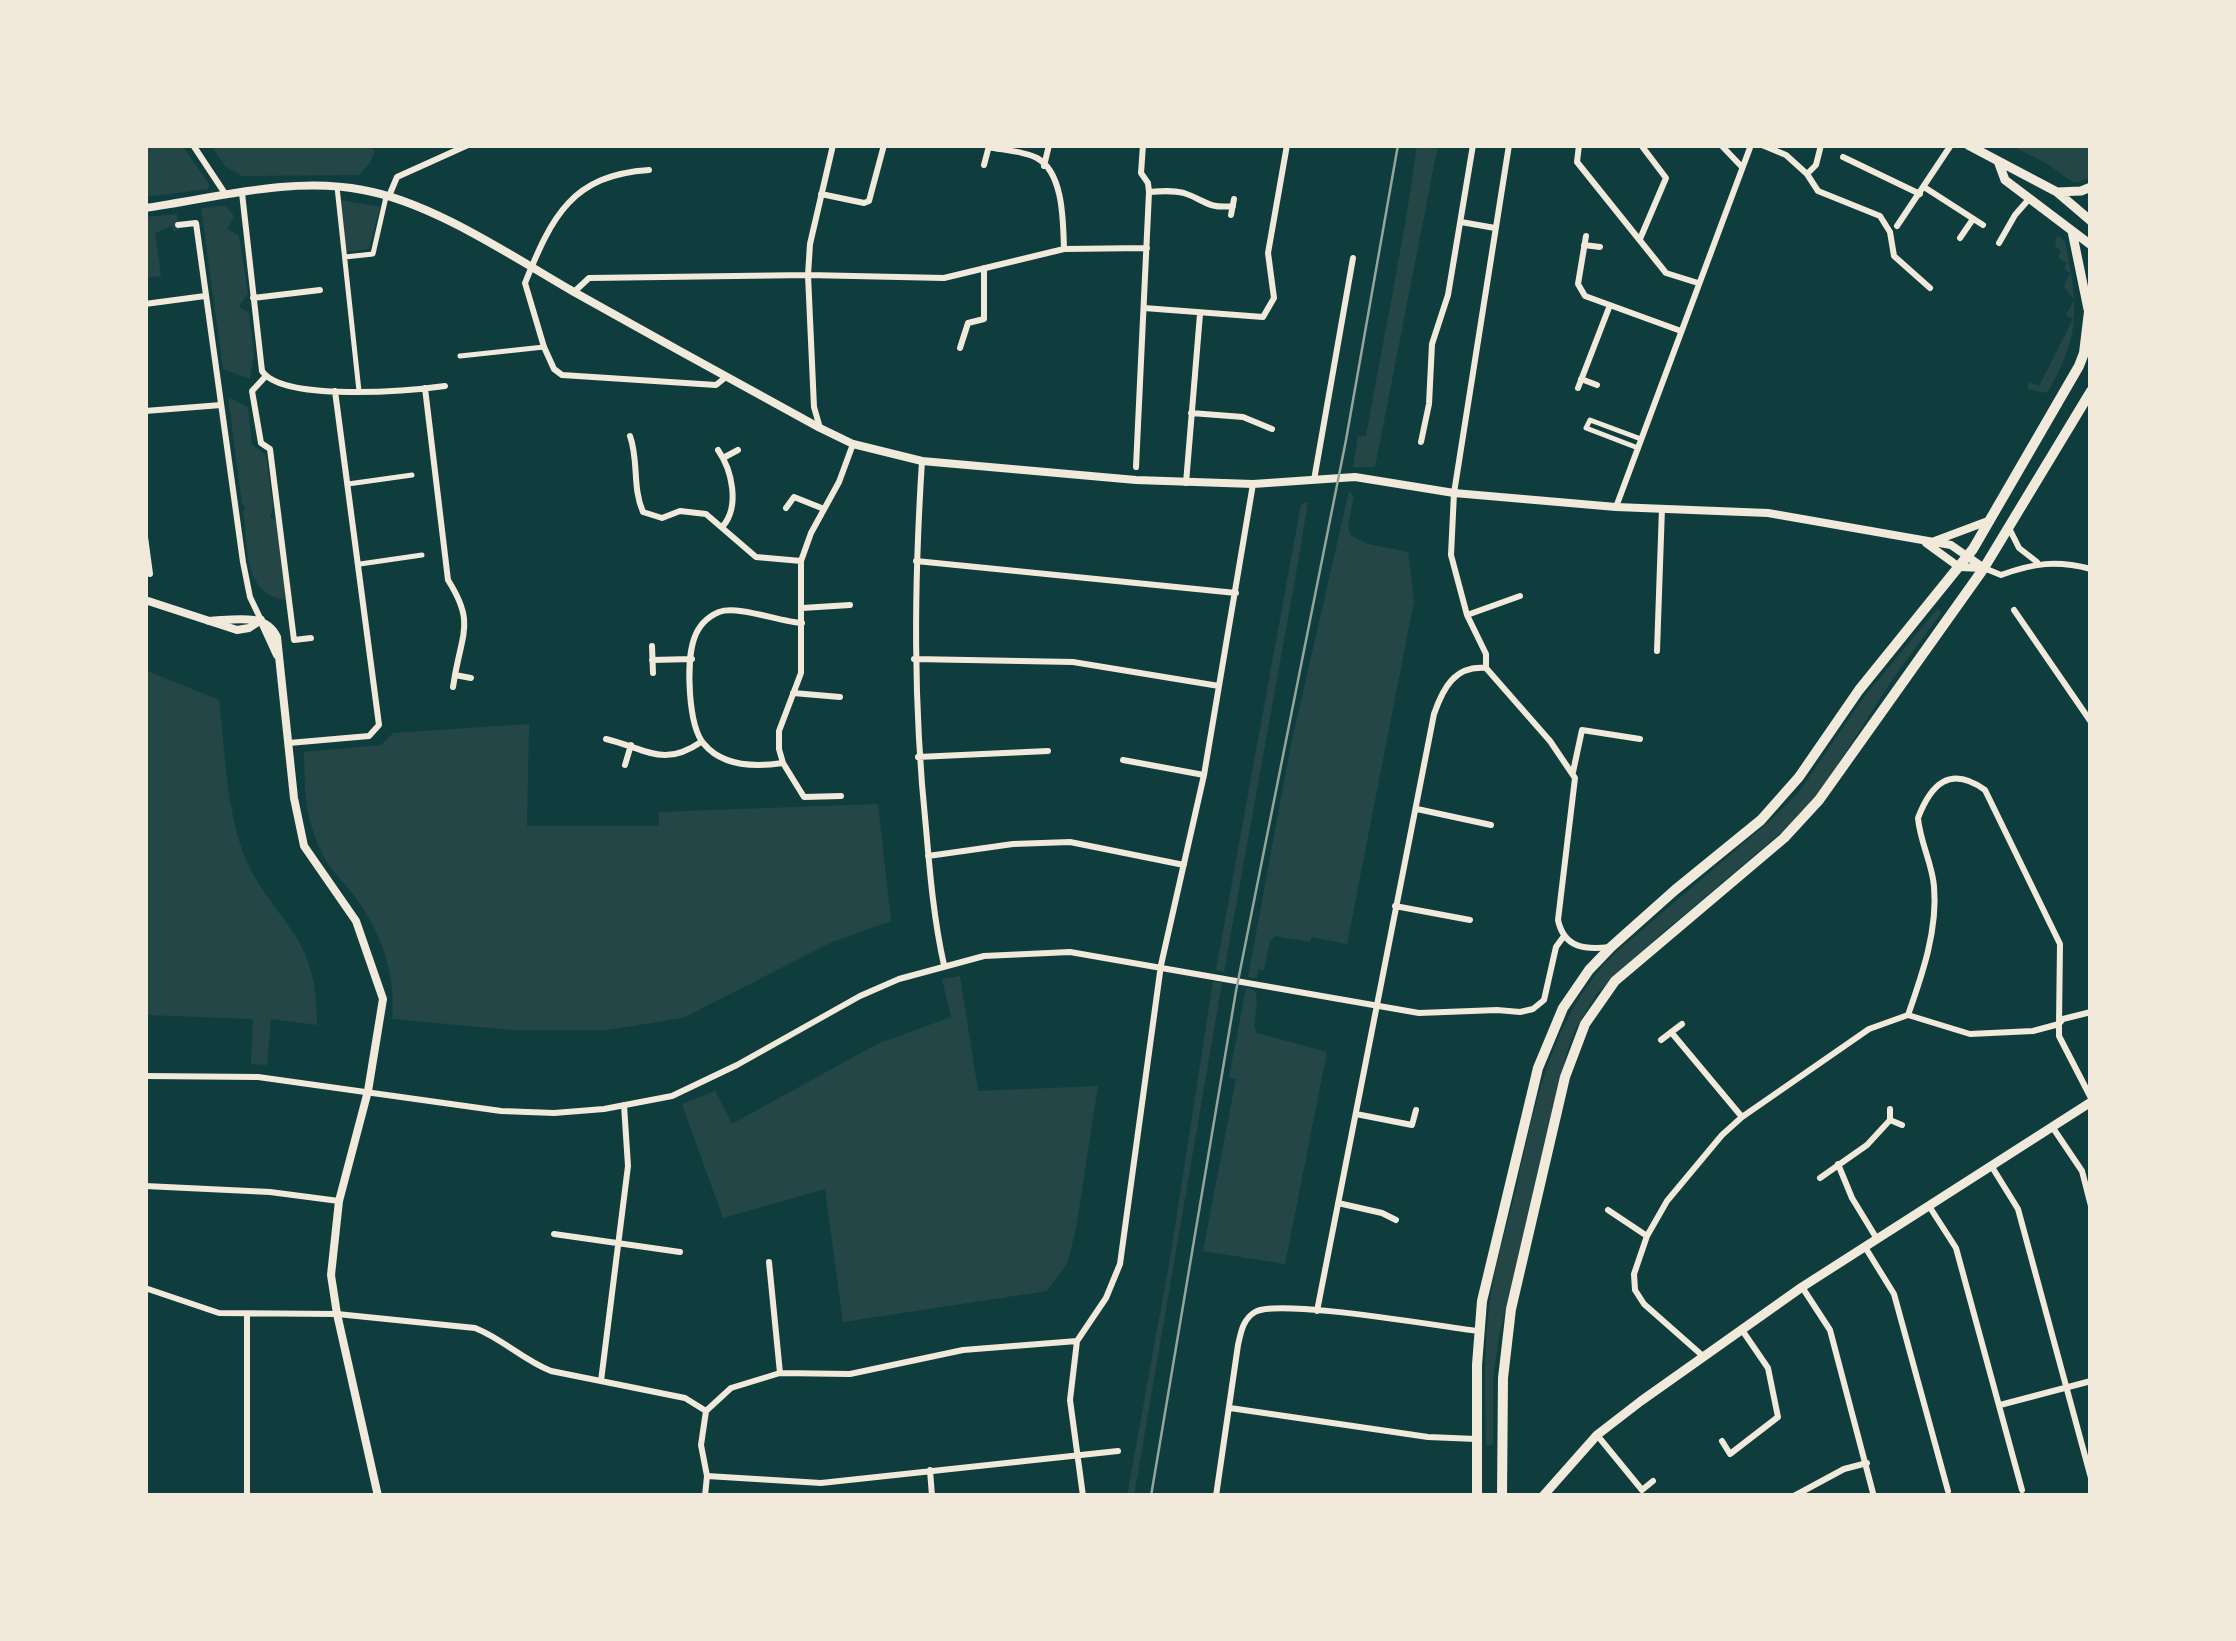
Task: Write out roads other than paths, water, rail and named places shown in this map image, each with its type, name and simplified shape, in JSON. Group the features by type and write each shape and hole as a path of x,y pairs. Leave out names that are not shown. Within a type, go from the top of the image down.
{"highway":[{"path":"1477,1496 1478,1331 1482,1301 1538,1068 1564,1008 1589,970 1611,947 1761,820 1800,777 1859,690 1960,567 2055,412 2088,347 2091,295"},
{"path":"1502,1496 1503,1378 1511,1310 1565,1077 1585,1024 1615,982 1784,838 1809,812 1984,568 2091,392"}],"main road":[{"path":"1968,145 2057,192 2091,221"},
{"path":"1998,160 2005,180 2091,245"},
{"path":"2057,192 2081,192 2091,187"},
{"path":"2072,231 2088,311"},
{"path":"1543,1496 1596,1435 1802,1287 2054,1128 2091,1100"}],"street":[{"path":"193,145 226,195"},
{"path":"345,257 373,254 388,196 398,177 468,145"},
{"path":"820,428 814,407 808,275 810,244 833,145"},
{"path":"821,194 869,201 884,145"},
{"path":"1044,166 1048,145"},
{"path":"1136,467 1149,192 1141,173 1143,145"},
{"path":"1144,308 1263,317 1274,298 1268,253 1287,145"},
{"path":"1421,442 1420,430 1429,404 1432,344 1448,295 1473,145"},
{"path":"1509,145 1454,493 1451,555 1467,615 1486,654 1486,668 1573,772 1576,784 1558,920 1564,936 1578,947 1611,947"},
{"path":"1579,145 1577,162 1666,272 1698,283"},
{"path":"1640,240 1666,178 1641,145"},
{"path":"1721,145 1741,166"},
{"path":"1616,507 1752,145"},
{"path":"1762,145 1786,154 1818,190 1880,216 1890,232 1899,263 1930,288"},
{"path":"1807,174 1816,165 1821,145"},
{"path":"1897,226 1951,145"},
{"path":"984,165 988,146 1037,158 1061,198 1064,249"},
{"path":"1843,157 1922,191 1983,224"},
{"path":"648,170 605,176 584,187 564,209 526,283 544,347 554,368 571,378 648,378 716,385 726,377"},
{"path":"145,208 289,187 337,187 388,196 422,209 532,267 820,428 853,444 922,461 1186,484 1351,478 1454,493 1616,507 1768,513 1951,546 2001,575 2038,562 2061,562 2091,569"},
{"path":"337,187 359,391"},
{"path":"1149,192 1189,194 1203,205 1233,207"},
{"path":"242,193 265,377 276,384 336,391 445,386"},
{"path":"1999,243 2029,199"},
{"path":"1960,238 1973,219"},
{"path":"1461,222 1495,228"},
{"path":"178,225 196,223 248,588 260,620 273,628 278,641 294,798 304,846 356,922 383,999 368,1091 339,1201 332,1252 336,1314 378,1496"},
{"path":"1600,248 1585,240 1578,284 1586,296 1681,331"},
{"path":"574,292 589,278 944,278 1064,249 1147,248"},
{"path":"1316,480 1354,258"},
{"path":"960,348 968,323 984,319 984,268"},
{"path":"253,298 320,290"},
{"path":"145,304 205,296"},
{"path":"1597,385 1580,383 1610,305"},
{"path":"1186,484 1200,314"},
{"path":"460,356 544,347"},
{"path":"265,377 252,391 260,443 270,449 294,640 311,638"},
{"path":"426,388 448,580 462,601 467,618 453,687"},
{"path":"289,743 369,736 379,725 336,391"},
{"path":"145,411 221,405"},
{"path":"1192,413 1243,417 1272,429"},
{"path":"1590,420 1640,443 1586,428 1590,420"},
{"path":"630,436 636,496 643,512 662,518 680,510 706,514 756,557 801,562"},
{"path":"841,796 804,797 782,763 779,731 801,673 801,562 853,444"},
{"path":"718,450 730,480 733,506 722,526"},
{"path":"724,458 738,450"},
{"path":"922,461 914,659 918,758 944,965"},
{"path":"348,484 412,475"},
{"path":"1083,1496 1070,1400 1078,1341 1106,1298 1120,1264 1161,966 1204,774 1253,484"},
{"path":"786,490 824,509"},
{"path":"786,508 794,497"},
{"path":"1657,651 1662,508"},
{"path":"1927,542 1992,520"},
{"path":"2009,528 2018,548 2038,562"},
{"path":"145,536 150,574"},
{"path":"1927,542 1960,567 1984,568"},
{"path":"360,564 422,554"},
{"path":"916,562 1236,593"},
{"path":"1467,615 1520,596"},
{"path":"145,600 237,630 260,620"},
{"path":"802,608 850,605"},
{"path":"782,763 741,765 712,752 701,742 692,719 693,641 706,618 730,609 781,622 802,623"},
{"path":"2014,610 2091,722"},
{"path":"652,646 653,673"},
{"path":"652,660 692,659"},
{"path":"914,659 1073,662 1219,686"},
{"path":"1317,1311 1434,714 1442,690 1465,670 1486,668"},
{"path":"455,675 471,678"},
{"path":"794,694 840,697"},
{"path":"1573,772 1582,730 1640,740"},
{"path":"606,739 669,758 701,742"},
{"path":"625,765 631,745"},
{"path":"918,758 1048,751"},
{"path":"1123,760 1204,774"},
{"path":"1908,1015 1923,973 1935,898 1918,818 1932,790 1955,777 1971,780 1984,790 2060,944 2060,1036 2091,1100"},
{"path":"827,798 830,787"},
{"path":"1417,810 1490,824"},
{"path":"928,856 1013,844 1070,842 1184,864"},
{"path":"1396,906 1470,920"},
{"path":"145,1076 258,1076 501,1111 554,1112 672,1096 899,978 984,956 1070,952 1432,1014 1533,1009 1548,992 1556,947 1564,936"},
{"path":"1704,1357 1637,1295 1634,1274 1647,1236 1667,1201 1742,1117 1869,1029 1908,1015 1970,1034 2052,1028 2063,1019 2091,1012"},
{"path":"1661,1040 1682,1024"},
{"path":"1672,1032 1742,1117"},
{"path":"601,1381 628,1166 624,1105"},
{"path":"1820,1178 1867,1145 1890,1120 1890,1109"},
{"path":"1356,1114 1412,1124 1416,1110"},
{"path":"1890,1120 1902,1125"},
{"path":"2054,1128 2082,1171 2091,1206"},
{"path":"1838,1164 1852,1198 1877,1239"},
{"path":"1992,1167 2018,1210 2091,1478"},
{"path":"145,1186 270,1192 339,1201"},
{"path":"1338,1204 1382,1212 1396,1220"},
{"path":"1928,1206 1956,1248 2022,1490"},
{"path":"1608,1210 1647,1236"},
{"path":"554,1234 680,1252"},
{"path":"1865,1247 1894,1294 1948,1490"},
{"path":"769,1262 780,1373"},
{"path":"1802,1287 1830,1330 1873,1492"},
{"path":"145,1288 219,1313 336,1314 475,1328 535,1365 685,1398 706,1412"},
{"path":"1216,1496 1244,1324 1253,1312 1264,1308 1317,1311 1478,1331"},
{"path":"247,1314 247,1496"},
{"path":"1722,1441 1730,1454 1778,1417 1768,1368 1742,1330"},
{"path":"705,1496 702,1444 706,1412 731,1388 780,1373 850,1374 963,1350 1078,1341"},
{"path":"2000,1405 2091,1381"},
{"path":"1230,1408 1428,1437 1476,1439"},
{"path":"1596,1435 1642,1490 1653,1481"},
{"path":"706,1476 822,1483 1118,1450"},
{"path":"1794,1496 1844,1469 1866,1462"},
{"path":"930,1470 932,1496"}],"railway":[{"path":"1151,1496 1236,991 1346,440 1398,145"}]}
